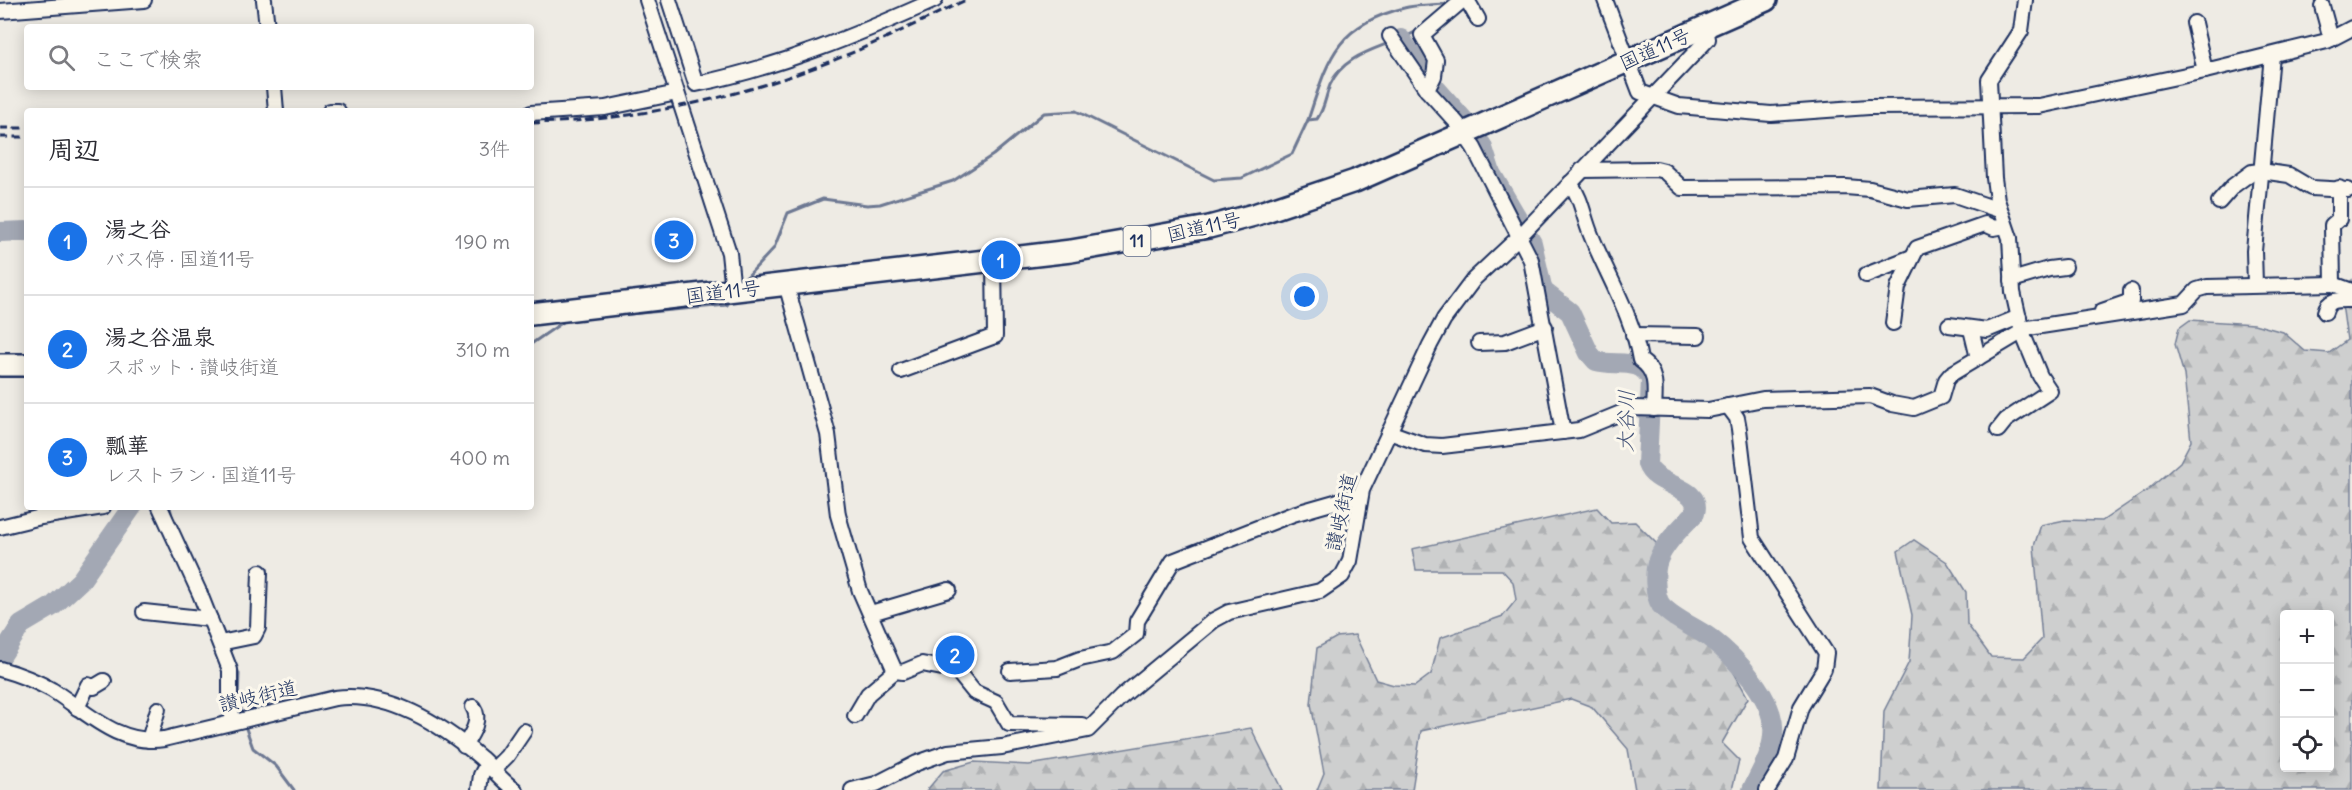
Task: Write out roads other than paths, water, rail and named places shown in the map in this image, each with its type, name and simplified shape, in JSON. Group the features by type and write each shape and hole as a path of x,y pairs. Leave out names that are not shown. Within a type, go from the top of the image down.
{"highway":[{"name":"国道11号","path":"534,314 1145,240 1254,215 1355,182 1465,135 1754,2"},
{"path":"0,365 24,365"}],"street":[{"path":"0,11 144,0"},
{"path":"264,0 267,24"},
{"path":"647,0 729,253 733,291"},
{"path":"669,0 696,84 748,74 791,60 935,0"},
{"path":"1427,90 1434,76 1436,60 1422,35 1465,0 1478,19"},
{"path":"1605,0 1640,92 1679,106 1770,114 1869,107 1991,107 2056,103 2272,55 2331,39 2352,28"},
{"path":"1998,430 2006,420 2050,390 2040,376 2022,332 2012,280 2010,238 2000,210 1994,178 1989,80 2022,31 2025,0"},
{"path":"2322,6 2331,39"},
{"path":"2194,23 2205,71"},
{"name":"讃岐街道","path":"852,790 876,784 940,754 1002,747 1088,730 1134,685 1214,620 1229,612 1320,591 1342,576 1350,561 1360,498 1375,459 1444,319 1488,263 1523,232 1708,39 1706,26"},
{"path":"1390,36 1427,90 1465,135 1523,232 1545,327 1563,432"},
{"path":"2255,284 2254,251 2272,55"},
{"path":"274,90 276,108"},
{"path":"534,113 614,107 677,93"},
{"path":"1582,170 1656,169 1664,171 1682,188 1846,187 1870,189 1908,199 1955,195 2000,210"},
{"path":"2219,202 2233,186 2252,172 2262,171 2289,175 2311,188 2343,189 2339,219 2332,225 2333,284"},
{"path":"1570,183 1579,195 1588,227 1627,314 1640,360 1648,366 1655,378 1654,409"},
{"path":"1893,323 1898,287 1917,248 1985,224 1994,228 2005,226"},
{"path":"1866,275 1912,257"},
{"path":"901,371 994,336 994,260"},
{"path":"2012,280 2049,269 2065,267"},
{"path":"786,284 828,434 838,515 860,591 895,671"},
{"path":"1389,432 1413,442 1442,446 1495,437 1579,430 1633,408 1708,410 1738,402 1763,399 1870,396 1892,404 1914,408 1941,397 1946,380 2028,328 2184,304 2197,290 2208,287 2255,284 2333,284 2352,291"},
{"path":"2096,317 2099,312 2131,301 2132,291"},
{"path":"2325,312 2329,303 2334,300 2352,300"},
{"path":"1949,325 1987,330 2019,316"},
{"path":"1479,343 1505,342 1545,327"},
{"path":"1971,329 1978,358"},
{"path":"1633,335 1698,336"},
{"path":"1728,406 1737,418 1752,538 1826,653 1824,669 1801,706 1786,759 1767,790"},
{"path":"1010,670 1057,668 1080,659 1113,652 1127,644 1136,634 1137,621 1173,561 1293,514 1349,498 1360,498"},
{"path":"0,527 84,510"},
{"path":"161,510 210,619 225,642 230,670 230,703 240,720"},
{"path":"225,642 249,639 258,628 260,572"},
{"path":"871,613 949,590"},
{"path":"144,612 210,619"},
{"path":"855,717 868,694 895,671 903,672 922,664 957,671 974,692 996,702 1009,724 1094,725"},
{"name":"讃岐街道","path":"1,669 43,685 105,727 134,739 164,739 353,696 405,709 432,723 464,746 515,790"},
{"path":"77,708 88,685 94,687 104,681"},
{"path":"464,746 476,720 473,707"},
{"path":"149,740 158,709"},
{"path":"478,790 481,775 507,756 524,731"}],"waterway":[{"path":"1308,120 1329,63 1349,35 1363,24 1381,15 1409,7 1450,3"},
{"path":"1399,40 1419,30"},
{"name":"大谷川","path":"1401,39 1426,77 1471,128"},
{"path":"744,280 774,248 788,213 823,199 867,205 880,204 953,181 993,155 1044,113 1076,111 1214,180 1242,178 1292,154 1308,120 1317,119 1320,115 1330,85 1341,69 1355,58 1389,43"},
{"name":"大谷川","path":"1482,145 1491,173 1532,243 1543,291 1570,312 1589,353 1596,361 1634,365 1647,373 1651,380 1647,464 1659,478 1685,492 1696,504 1695,513 1679,529 1661,553 1655,576 1657,595 1666,610 1710,638 1731,657 1762,694 1773,722 1773,735 1765,763 1752,790"},
{"path":"0,232 24,231"},
{"path":"575,319 727,305 731,300"},
{"path":"534,342 566,320"},
{"path":"0,658 21,625 53,606 81,580 130,510"},
{"path":"171,510 173,521"},
{"path":"184,543 200,578"},
{"path":"214,612 226,639"},
{"path":"228,645 239,674 238,698 243,717"},
{"path":"244,723 253,748 276,766 294,790"}],"railway":[{"path":"534,123 645,113 757,87 847,55 966,0"},
{"path":"0,128 24,128"},
{"path":"0,137 24,137"}],"place":[{"name":"瓢華","path":"674,240"},
{"name":"湯之谷","path":"1001,260"},
{"name":"湯之谷温泉","path":"955,655"}]}
